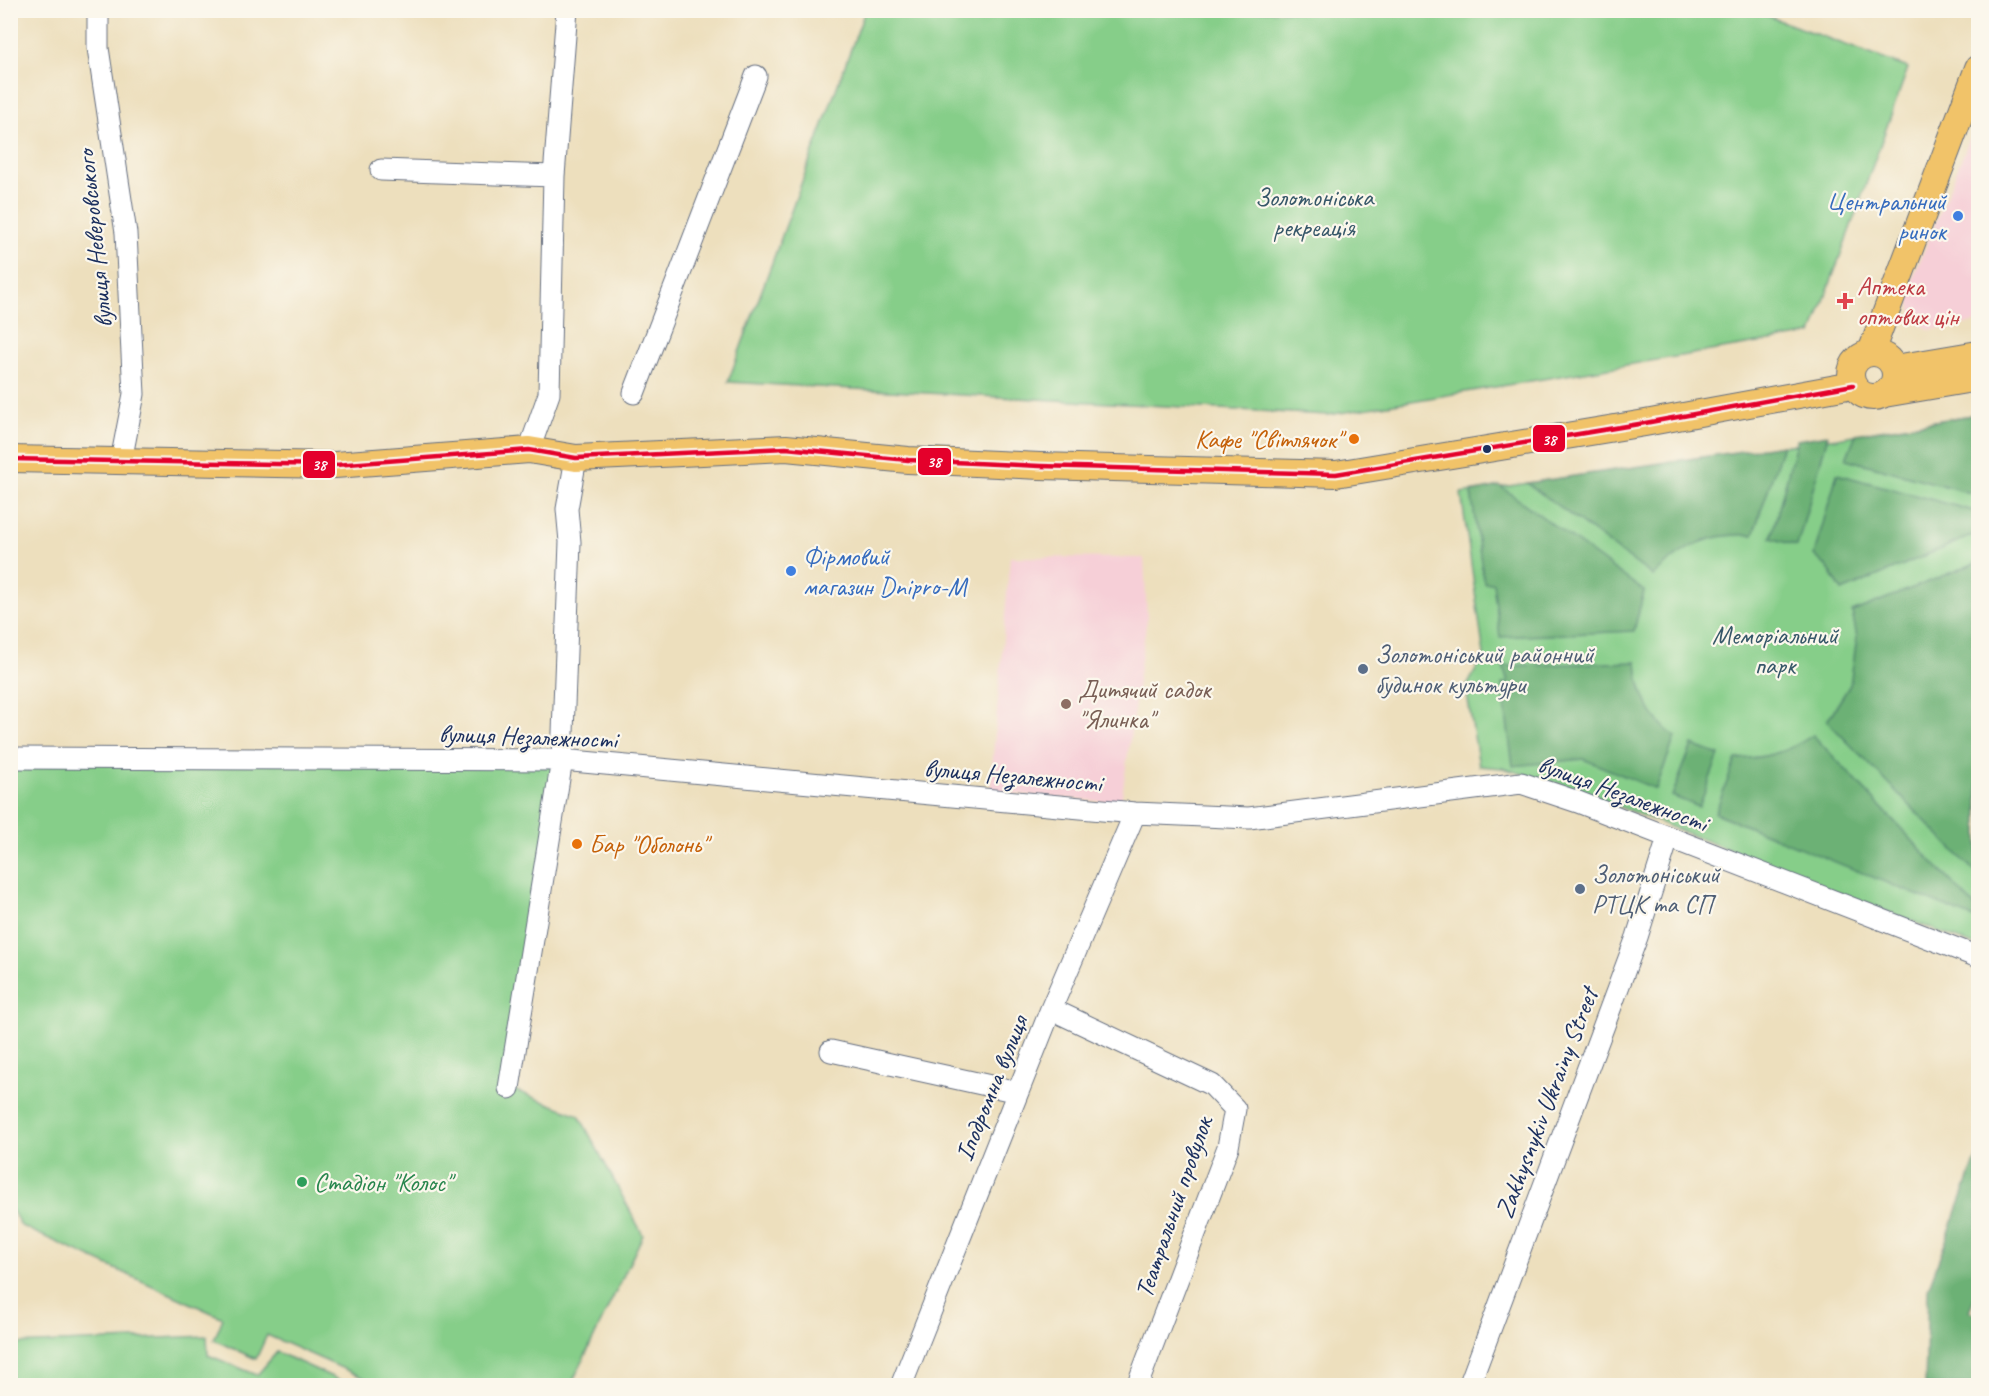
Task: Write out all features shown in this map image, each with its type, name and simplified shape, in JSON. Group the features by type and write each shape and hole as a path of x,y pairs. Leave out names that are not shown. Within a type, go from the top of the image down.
{"main road":[{"path":"1872,352 1978,68"},
{"path":"1884,394 1894,383 1895,368 1886,356 1872,352 1858,358 1851,371 1853,385 1863,395 1877,397 1978,378"},
{"path":"1895,368 1978,354"},
{"path":"10,459 335,465 529,450 576,458 786,448 908,460 1336,474 1853,385"}],"street":[{"name":"вулиця Неверовського","path":"98,10 98,48 127,256 134,394 121,461"},
{"path":"529,450 549,394 554,176 567,10"},
{"path":"634,393 756,76"},
{"path":"381,170 554,176"},
{"path":"509,1088 562,760 570,542 567,509 576,458"},
{"name":"вулиця Незалежності","path":"10,758 562,760 1135,813 1250,818 1521,783 1978,957"},
{"name":"Іподромна вулиця","path":"901,1386 1018,1092 1135,813"},
{"name":"Zakhysnykiv Ukrainy Street","path":"1469,1386 1637,937 1668,838"},
{"name":"Театральний провулок","path":"1052,1009 1212,1085 1235,1109 1228,1147 1137,1386"},
{"path":"831,1050 1018,1092"}],"shaded area":[{"name":"Центральний ринок","path":"1978,118 1978,322 1929,330 1919,322 1911,310 1909,298 1913,278"},
{"name":"Дитячий садок \"Ялинка\"","path":"1010,557 1144,558 1147,618 1121,803 990,792"}],"green space":[{"name":"Золотоніська рекреація","path":"865,11 1767,11 1765,15 1908,68 1812,334 1328,415 728,382"},
{"name":"Меморіальний парк","path":"1978,414 1978,947 1566,786 1502,768 1479,766 1466,688 1484,655 1461,493 1837,438"},
{"path":"1978,414 1978,495 1846,459 1856,434"},
{"path":"1828,435 1797,546 1771,538 1797,440"},
{"path":"1783,445 1753,535 1723,536 1699,543 1676,556 1653,576 1527,483"},
{"path":"1837,474 1978,512 1978,533 1842,591 1828,568 1814,555"},
{"path":"1500,486 1644,591 1634,631 1500,637 1493,583 1484,583 1471,492"},
{"path":"1978,562 1978,875 1827,721 1850,685 1857,637 1852,612"},
{"path":"1637,662 1640,684 1647,704 1659,721 1675,737 1656,789 1583,759 1513,766 1502,684 1508,683 1503,666"},
{"path":"1813,735 1978,910 1978,920 1715,813 1736,759 1776,753 1795,746"},
{"path":"1692,745 1719,755 1699,807 1672,796"},
{"path":"11,758 562,760 509,1088 579,1115 643,1235 571,1385 380,1385 267,1335 256,1359 214,1340 223,1318 21,1226 11,1208"},
{"path":"1978,1154 1978,1289 1969,1311 1978,1315 1978,1385 1925,1385 1928,1289"},
{"path":"207,1336 208,1355 257,1375 277,1352 350,1385 22,1386 11,1383 14,1344"}],"transit line":[{"name":"38","path":"10,459 335,465 529,450 576,458 786,448 908,460 1336,474 1645,423 1853,385"}],"place":[{"name":"Центральний ринок","path":"1958,216"},
{"name":"Аптека оптових цін","path":"1845,301"},
{"name":"Кафе \"Світлячок\"","path":"1354,439"},
{"name":"Фірмовий магазин Dnipro-M","path":"791,571"},
{"name":"Золотоніський районний будинок культури","path":"1363,669"},
{"name":"Дитячий садок \"Ялинка\"","path":"1066,704"},
{"name":"Бар \"Оболонь\"","path":"577,844"},
{"name":"Золотоніський РТЦК та СП","path":"1580,889"},
{"name":"Стадіон \"Колос\"","path":"302,1182"}]}
